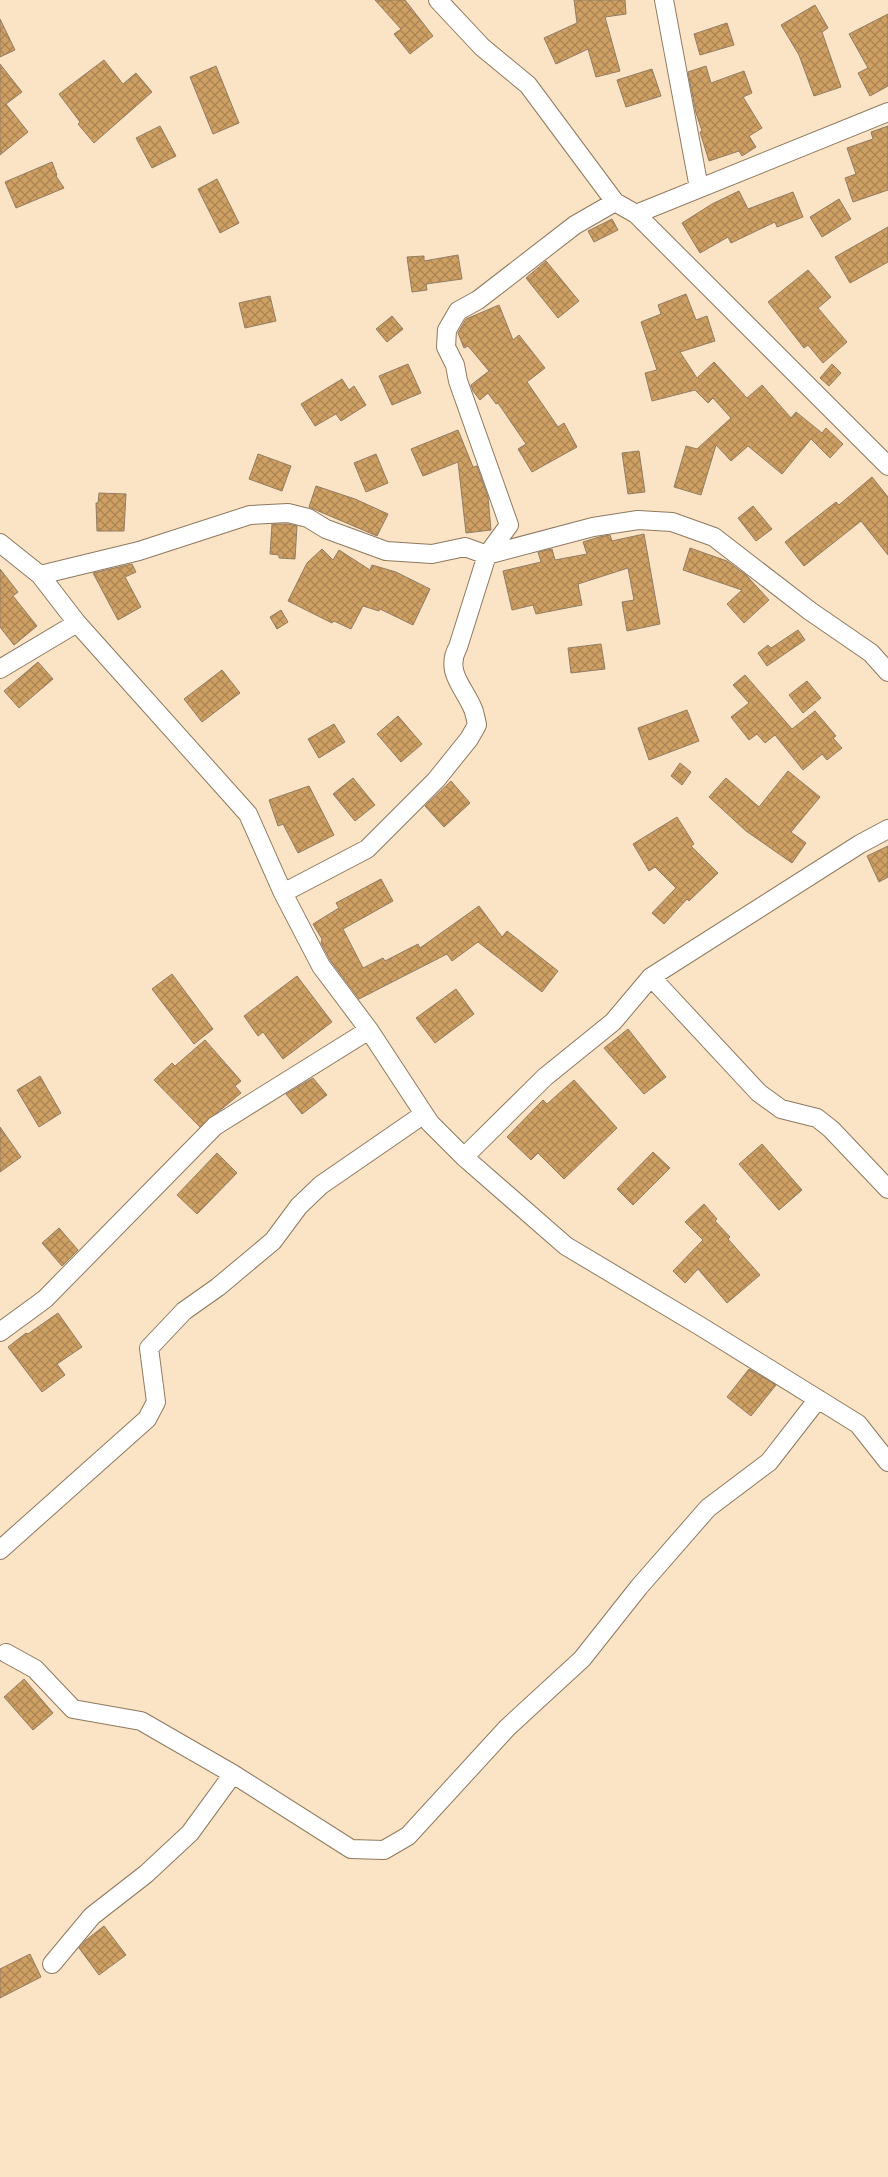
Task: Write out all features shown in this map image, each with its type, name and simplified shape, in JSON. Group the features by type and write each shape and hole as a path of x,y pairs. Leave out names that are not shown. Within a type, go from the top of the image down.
{"street":[{"path":"438,0 482,47 528,85 615,202 636,214 888,466"},
{"path":"664,0 699,188"},
{"path":"636,214 888,112"},
{"path":"283,893 367,849 436,780 477,725 472,708 452,666 453,656 458,647 488,555 509,525 458,382 455,365 446,348 447,330 458,311 478,300 575,225 615,202"},
{"path":"40,575 139,551 250,515 288,513 308,518 326,529 386,551 432,554 465,547 488,555 593,526 638,520 672,522 714,537 810,611 871,652 888,672"},
{"path":"0,542 40,575 77,623 248,814 283,893 321,966 369,1030 430,1123 464,1157 566,1246 858,1424 888,1462"},
{"path":"0,669 77,623"},
{"path":"464,1157 545,1077 613,1022 651,977 851,849 888,828"},
{"path":"651,977 759,1093 781,1109 817,1118 831,1129 888,1189"},
{"path":"0,1332 44,1299 215,1126 369,1030"},
{"path":"0,1550 147,1419 156,1402 149,1348 184,1311 218,1288 273,1242 299,1206 321,1185 424,1114"},
{"path":"2,1654 35,1669 73,1709 141,1721 233,1774 351,1849 384,1850 408,1836 507,1728 582,1659 639,1587 708,1508 769,1462 818,1399"},
{"path":"52,1964 92,1916 146,1874 190,1833 233,1774"}],"building":[{"path":"375,0 405,0 433,36 410,54 394,34 401,29"},
{"path":"574,0 625,0 626,14 605,17 620,71 596,77 588,49 556,64 544,38 577,23"},
{"path":"815,5 828,28 822,32 841,87 814,96 799,55 781,25"},
{"path":"888,14 888,86 870,96 858,73 868,68 849,34"},
{"path":"0,19 15,50 0,57"},
{"path":"727,23 734,45 700,55 694,34"},
{"path":"104,60 123,84 136,73 152,92 94,143 78,124 80,122 59,94"},
{"path":"0,64 22,92 6,104 28,132 0,155"},
{"path":"216,66 239,123 213,134 190,77"},
{"path":"706,66 711,83 744,71 752,93 743,97 762,128 749,136 756,147 742,156 739,151 709,161 700,132 702,131 696,113 688,72"},
{"path":"652,69 661,96 626,107 617,80"},
{"path":"160,126 176,156 152,168 136,138"},
{"path":"888,126 888,190 853,202 845,178 856,174 847,148 873,139 871,132"},
{"path":"52,162 56,176 64,188 16,208 5,182"},
{"path":"217,179 239,223 220,233 198,189"},
{"path":"739,191 748,209 793,192 803,217 777,227 775,222 731,243 728,237 700,253 682,223 712,204"},
{"path":"839,199 851,219 822,237 810,217"},
{"path":"612,219 618,230 594,242 588,231"},
{"path":"888,227 888,262 850,283 835,257"},
{"path":"458,255 462,279 426,284 427,290 412,292 407,257 424,256 424,261"},
{"path":"546,261 579,301 558,318 526,278"},
{"path":"808,270 831,297 818,308 847,342 823,363 808,345 804,348 768,302"},
{"path":"686,294 696,320 707,316 715,341 680,352 697,378 714,362 747,398 762,385 791,418 796,412 822,433 826,428 843,444 830,458 811,439 782,474 748,446 731,461 716,445 701,495 674,487 686,446 697,449 731,418 713,398 708,403 695,390 652,401 645,373 657,370 641,322 661,314 658,305"},
{"path":"270,296 276,321 245,328 239,303"},
{"path":"499,305 513,340 519,335 545,368 527,382 558,427 564,423 577,447 532,472 518,449 526,444 498,403 496,404 488,393 480,400 473,391 471,385 489,371 468,346 464,348 458,333 466,319"},
{"path":"392,316 403,329 387,342 376,329"},
{"path":"408,364 421,393 392,405 379,376"},
{"path":"832,364 841,373 829,386 820,378"},
{"path":"342,379 349,390 354,386 366,405 341,421 336,414 315,426 301,404"},
{"path":"458,430 473,467 477,466 488,497 491,530 466,533 458,462 423,476 411,449"},
{"path":"639,451 645,492 628,494 622,453"},
{"path":"258,454 291,466 282,491 249,479"},
{"path":"376,454 388,483 366,492 354,463"},
{"path":"872,477 888,497 888,555 861,521 804,566 785,542 836,502 839,505"},
{"path":"316,486 355,499 388,514 377,536 309,507"},
{"path":"99,493 126,494 124,531 97,531 96,503 98,503"},
{"path":"753,506 772,529 756,541 738,518"},
{"path":"272,524 297,526 295,559 279,558 279,555 270,554"},
{"path":"644,534 660,624 627,631 622,602 634,600 628,568 578,584 582,605 536,614 533,605 512,610 503,571 541,562 538,552 552,549 555,560 587,554 583,542 599,537 610,535 612,541"},
{"path":"690,548 727,561 746,575 769,600 744,623 727,604 742,590 683,570"},
{"path":"322,549 333,560 339,550 370,570 372,565 396,572 430,589 413,625 380,609 379,611 363,606 351,629 334,621 332,623 288,601 307,563"},
{"path":"132,564 136,572 125,577 141,607 118,620 93,573"},
{"path":"0,569 18,592 13,596 37,626 14,645 0,627"},
{"path":"281,610 288,622 277,629 270,617"},
{"path":"798,630 805,640 767,666 758,653 768,645 771,648"},
{"path":"601,644 605,669 571,673 568,648"},
{"path":"38,662 53,679 19,708 4,691"},
{"path":"222,670 240,693 202,722 184,699"},
{"path":"745,675 792,729 815,711 836,736 833,738 842,748 827,760 822,754 803,770 775,735 765,743 757,734 749,740 731,717 749,703 733,685"},
{"path":"807,681 821,698 803,713 789,695"},
{"path":"687,710 699,741 649,760 638,728"},
{"path":"398,716 422,744 401,762 377,734"},
{"path":"334,724 345,742 319,758 308,739"},
{"path":"680,763 691,772 682,785 671,776"},
{"path":"788,771 820,797 791,832 806,843 792,863 746,831 709,797 726,778 759,807"},
{"path":"353,778 375,805 355,821 333,794"},
{"path":"451,781 470,803 444,827 425,806"},
{"path":"309,786 334,835 298,853 283,824 278,826 269,800"},
{"path":"677,817 694,844 691,846 718,873 689,901 687,899 664,924 652,913 676,888 655,867 649,871 633,844"},
{"path":"888,846 888,877 879,882 867,856"},
{"path":"381,879 393,901 343,929 363,968 383,958 385,961 418,944 420,948 479,906 502,937 507,931 558,971 542,992 478,942 452,961 447,954 359,999 330,960 321,943 322,939 313,924 339,908 336,903"},
{"path":"172,974 213,1029 194,1044 152,989"},
{"path":"297,976 332,1022 283,1059 263,1032 258,1036 244,1016"},
{"path":"456,989 474,1014 435,1043 416,1018"},
{"path":"628,1029 666,1077 644,1094 604,1048"},
{"path":"205,1040 241,1081 235,1086 241,1093 200,1127 154,1080 172,1063 175,1066"},
{"path":"40,1076 61,1113 39,1127 17,1090"},
{"path":"313,1078 327,1095 302,1114 286,1094"},
{"path":"574,1080 617,1128 564,1179 538,1153 531,1160 507,1137 543,1100 547,1104"},
{"path":"0,1127 21,1157 0,1172"},
{"path":"762,1144 802,1190 779,1210 739,1164"},
{"path":"653,1152 670,1168 633,1205 617,1189"},
{"path":"217,1153 237,1173 197,1214 177,1195"},
{"path":"704,1204 717,1219 715,1221 730,1237 728,1239 760,1275 727,1303 698,1269 685,1283 673,1271 703,1240 685,1222"},
{"path":"59,1228 78,1250 62,1266 42,1243"},
{"path":"58,1313 82,1347 57,1364 65,1375 42,1392 8,1347"},
{"path":"749,1369 776,1385 751,1416 727,1397"},
{"path":"24,1679 53,1713 33,1730 4,1697"},
{"path":"104,1926 126,1955 99,1975 79,1948"},
{"path":"30,1954 41,1977 0,1998 0,1969"}]}
